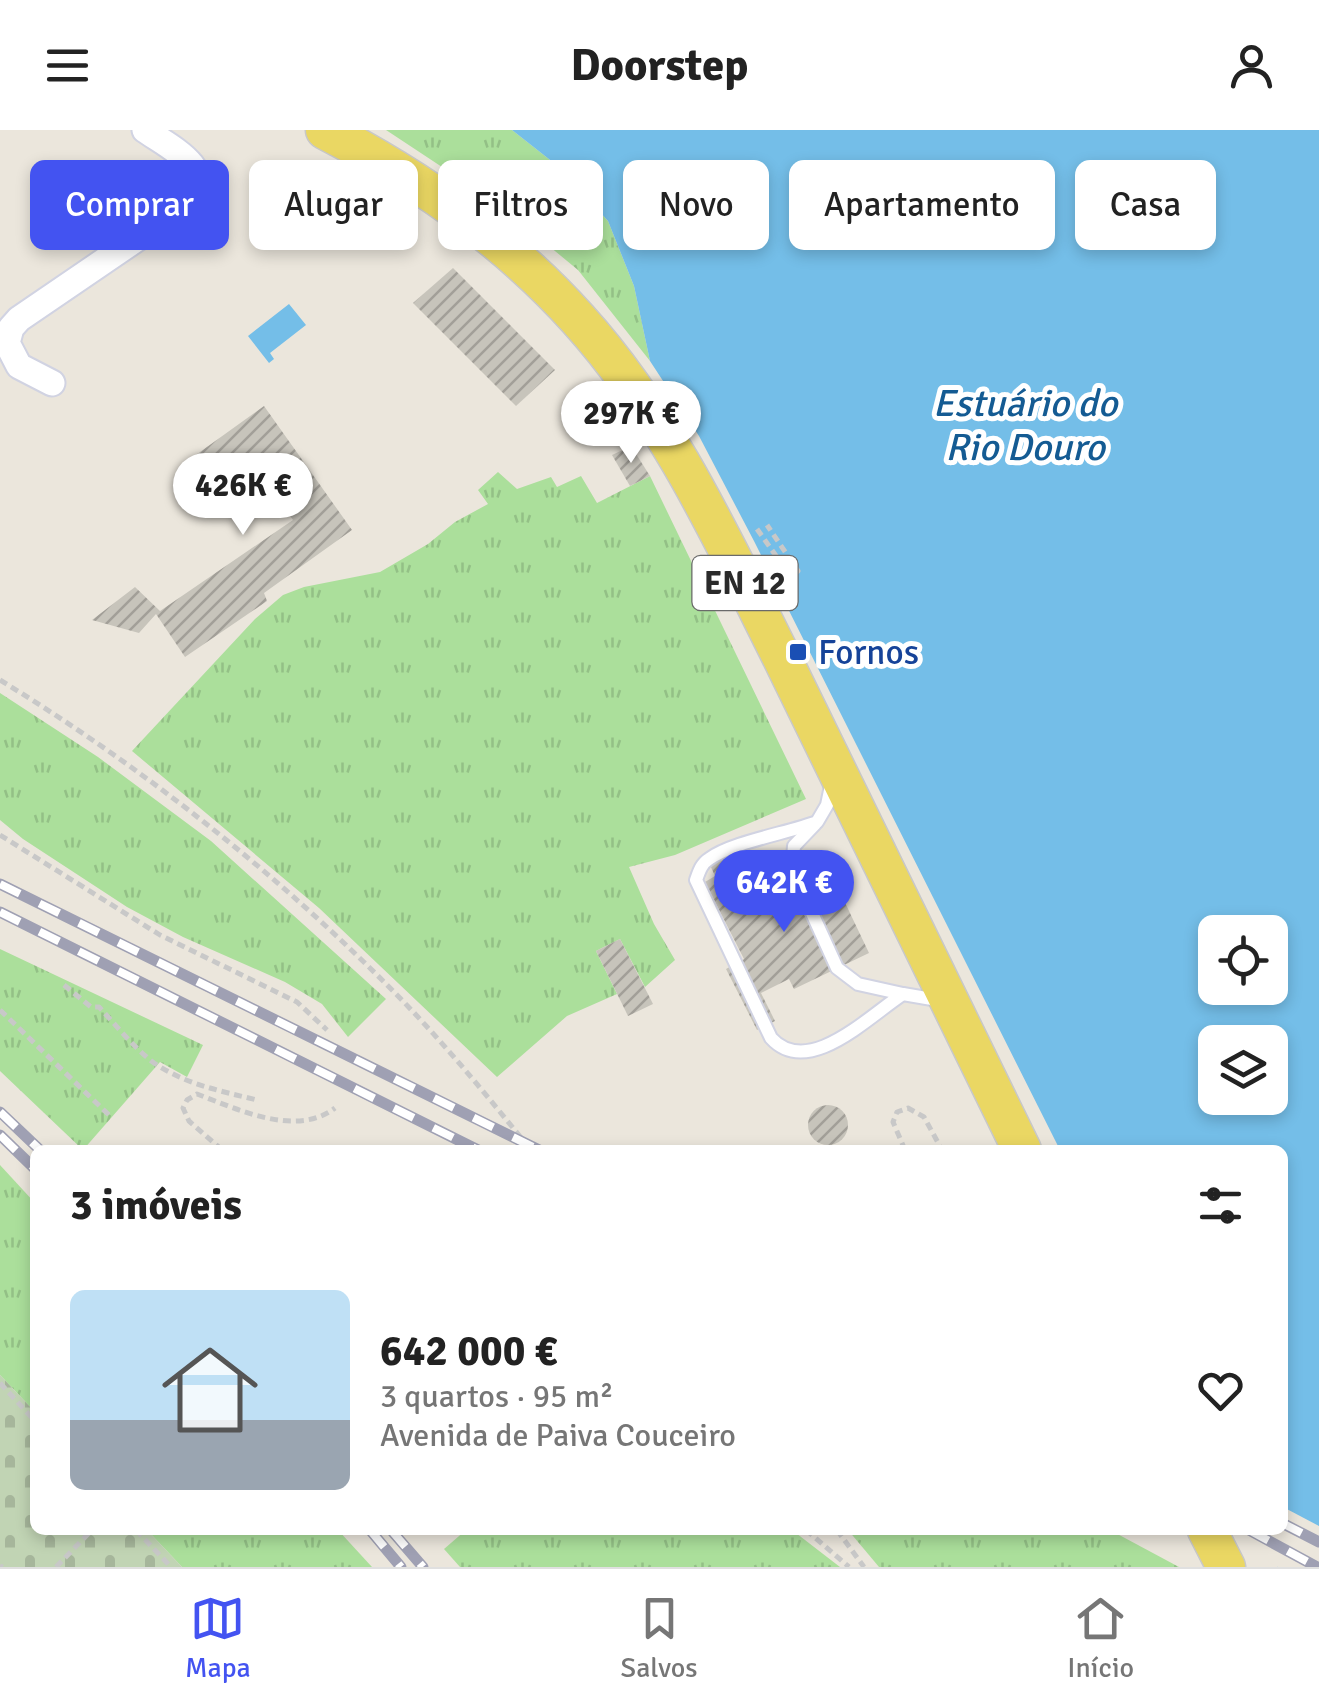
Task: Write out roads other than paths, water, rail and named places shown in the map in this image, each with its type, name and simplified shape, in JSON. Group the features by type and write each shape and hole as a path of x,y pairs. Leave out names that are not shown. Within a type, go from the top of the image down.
{"main road":[{"name":"EN 12","path":"325,130 406,175 496,242 578,319 652,416 714,522 1020,1145"},
{"path":"1210,1535 1226,1567"}],"street":[{"path":"52,383 18,366 7,343 11,328 60,288 107,261 192,201 200,188 201,180 192,164 145,130"}],"lane":[{"path":"834,764 828,805 794,846 792,869 837,968 858,984 932,1000 955,1015"},
{"path":"817,822 728,850 708,860 696,880 770,1038 786,1051 810,1052 842,1037 903,994"}],"water":[{"name":"Estuário do Rio Douro","path":"512,130 1319,130 1319,1567 1278,1567 1257,1535 1288,1535 1288,1145 1057,1145 754,541 699,436 650,361 634,286 603,215 603,160 550,160"},
{"path":"289,304 306,325 270,353 274,359 269,363 248,336"}],"railway":[{"path":"0,884 529,1145"},
{"path":"0,912 468,1145"},
{"path":"0,1112 35,1145"},
{"path":"0,1135 30,1164"},
{"path":"1288,1526 1319,1542"},
{"path":"374,1535 401,1567"},
{"path":"395,1535 423,1567"},
{"path":"1258,1535 1317,1567"}],"place":[{"name":"Fornos","path":"798,652"}]}
